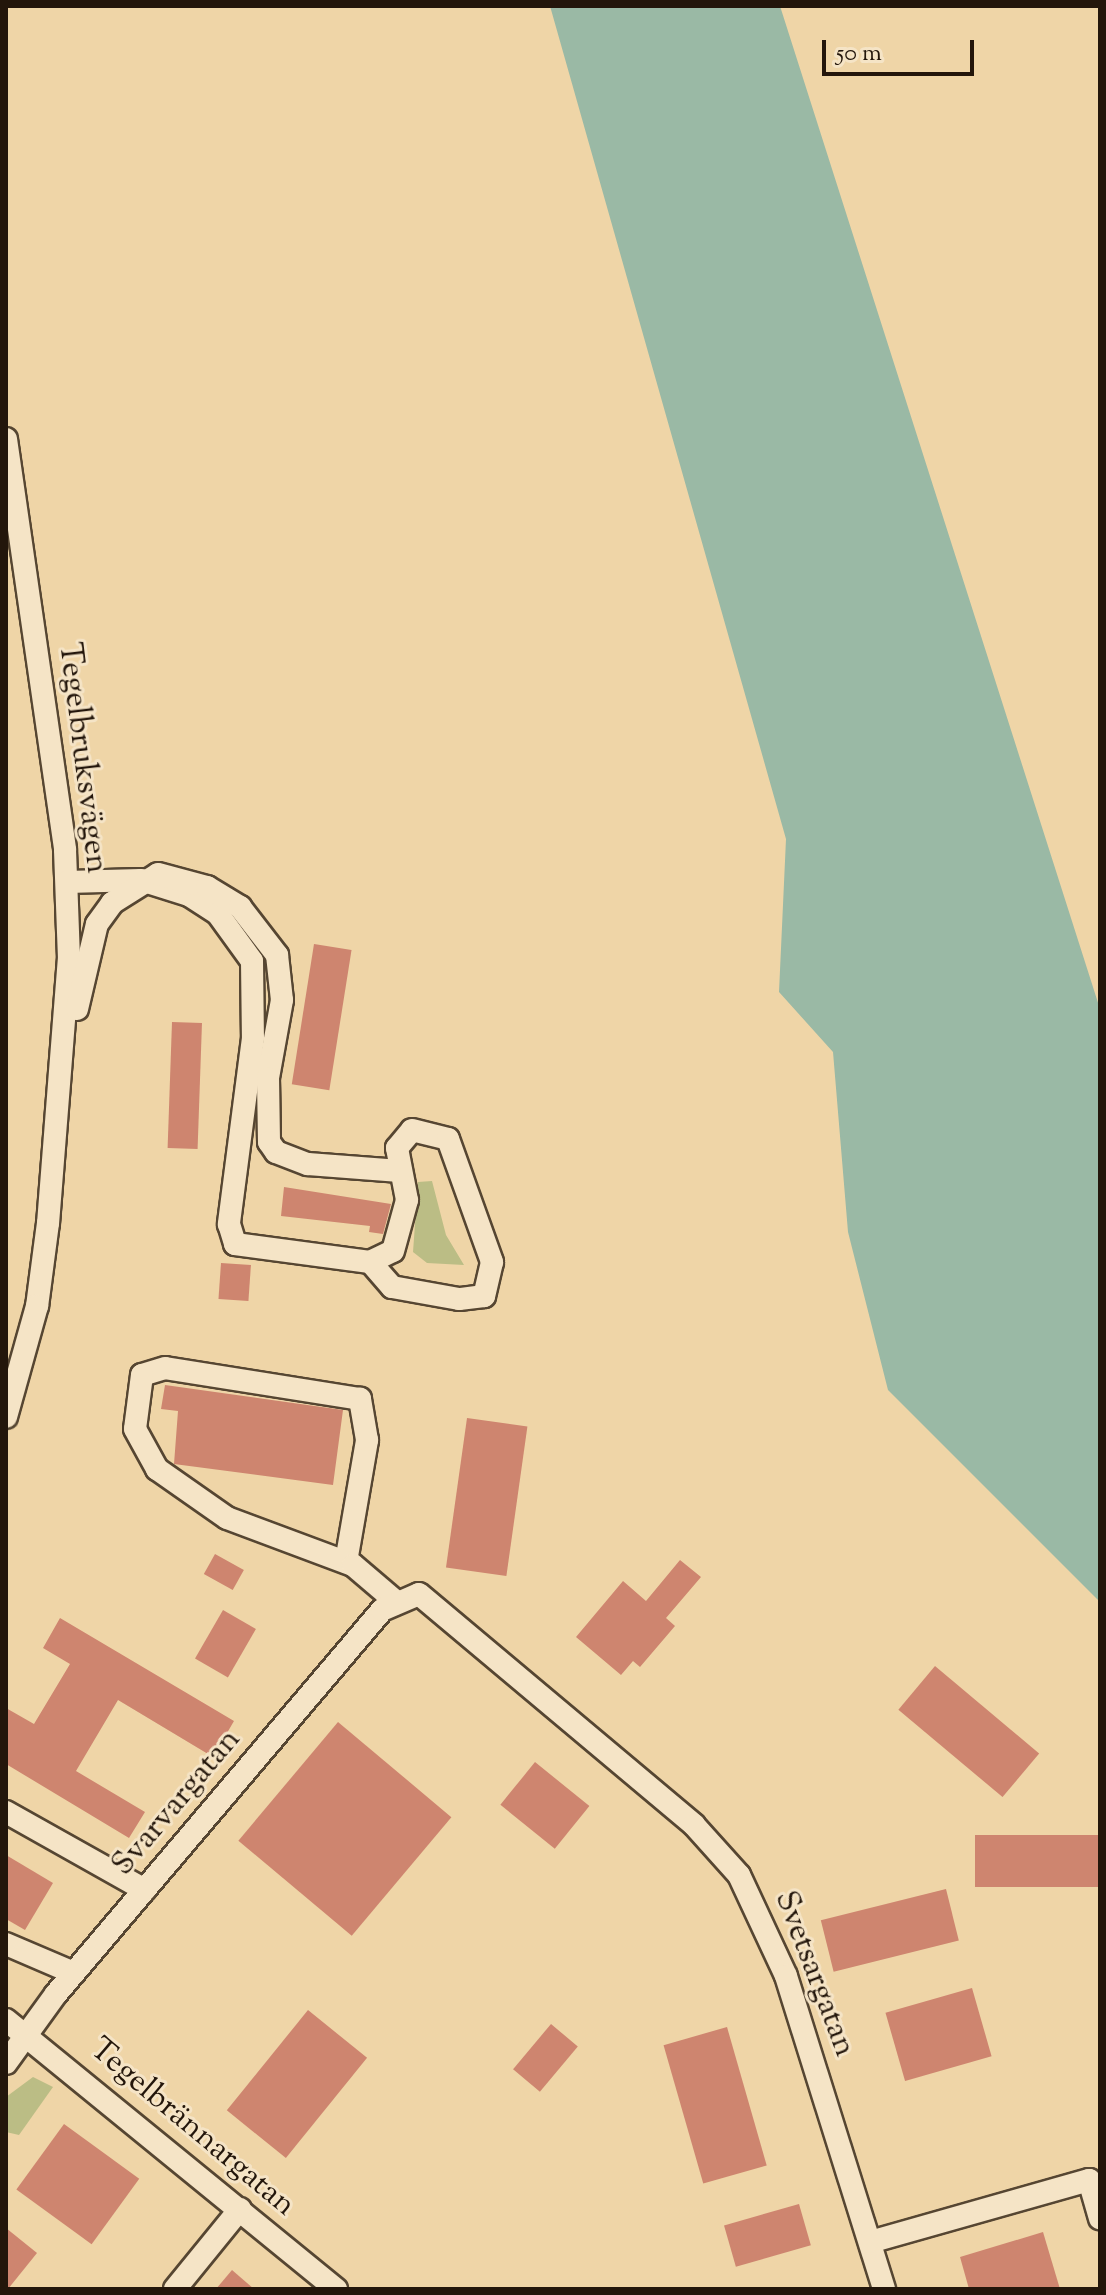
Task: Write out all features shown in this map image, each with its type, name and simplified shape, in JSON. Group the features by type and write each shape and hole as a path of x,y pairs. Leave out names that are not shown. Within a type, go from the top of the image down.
{"street":[{"name":"Tegelbruksvägen","path":"6,439 67,882 66,1049 37,1306 6,1417"},
{"path":"67,882 177,877 222,894 277,955 282,1000 268,1078 269,1142 276,1152 347,1170 400,1171"},
{"path":"66,1049 97,924 141,880"},
{"path":"141,880 189,895 218,914 252,961 253,1038 229,1224 235,1244 370,1262 393,1251 403,1231 397,1148 412,1130 448,1139 491,1279 484,1296 459,1299 392,1287 370,1262"},
{"name":"Svetsargatan","path":"346,1562 367,1440 360,1399 165,1368 142,1375 135,1429 157,1469 242,1525 346,1562 400,1597 437,1603 694,1825 739,1875 786,1976 884,2289"},
{"name":"Svarvargatan","path":"6,2063 74,1973 400,1597"},
{"path":"6,1812 145,1890"},
{"path":"6,1944 74,1973"},
{"name":"Tegelbrännargatan","path":"6,2020 27,2033 336,2289"},
{"path":"870,2242 1089,2180 1100,2218"},
{"path":"175,2289 240,2209"}],"green space":[{"path":"432,1181 446,1235 464,1265 427,1263 413,1252 418,1182"},
{"path":"33,2077 53,2087 19,2135 6,2132 6,2097"}],"shaded area":[{"path":"550,6 780,6 1100,1009 1100,1602 888,1390 848,1232 833,1052 779,992 786,839"}],"building":[{"path":"314,944 352,950 329,1090 292,1084"},
{"path":"172,1022 202,1023 198,1149 168,1148"},
{"path":"284,1187 391,1204 383,1234 369,1232 370,1226 281,1216"},
{"path":"221,1263 251,1265 248,1301 218,1299"},
{"path":"165,1385 343,1410 333,1485 174,1464 178,1411 161,1409"},
{"path":"467,1418 527,1426 506,1576 446,1568"},
{"path":"215,1554 244,1570 233,1590 204,1574"},
{"path":"680,1560 701,1577 666,1618 675,1626 640,1667 633,1661 621,1675 576,1637 623,1581 646,1601"},
{"path":"223,1610 256,1629 228,1677 195,1658"},
{"path":"60,1618 234,1721 213,1757 118,1700 76,1771 145,1812 129,1838 6,1764 6,1708 34,1724 70,1664 43,1648"},
{"path":"935,1666 1039,1753 1003,1797 898,1710"},
{"path":"338,1722 451,1817 352,1936 238,1841"},
{"path":"535,1762 589,1806 555,1849 500,1805"},
{"path":"975,1835 1100,1835 1100,1887 975,1887"},
{"path":"6,1855 53,1883 25,1930 6,1919"},
{"path":"946,1889 959,1940 834,1972 821,1920"},
{"path":"972,1988 992,2056 905,2081 885,2013"},
{"path":"308,2010 367,2058 286,2158 227,2110"},
{"path":"551,2024 578,2046 540,2092 513,2069"},
{"path":"727,2027 767,2165 703,2184 664,2045"},
{"path":"64,2124 139,2179 92,2244 16,2190"},
{"path":"799,2204 811,2245 736,2267 724,2225"},
{"path":"6,2228 37,2253 8,2289 6,2289"},
{"path":"1043,2232 1060,2289 969,2289 960,2257"},
{"path":"232,2270 254,2289 216,2289"}]}
